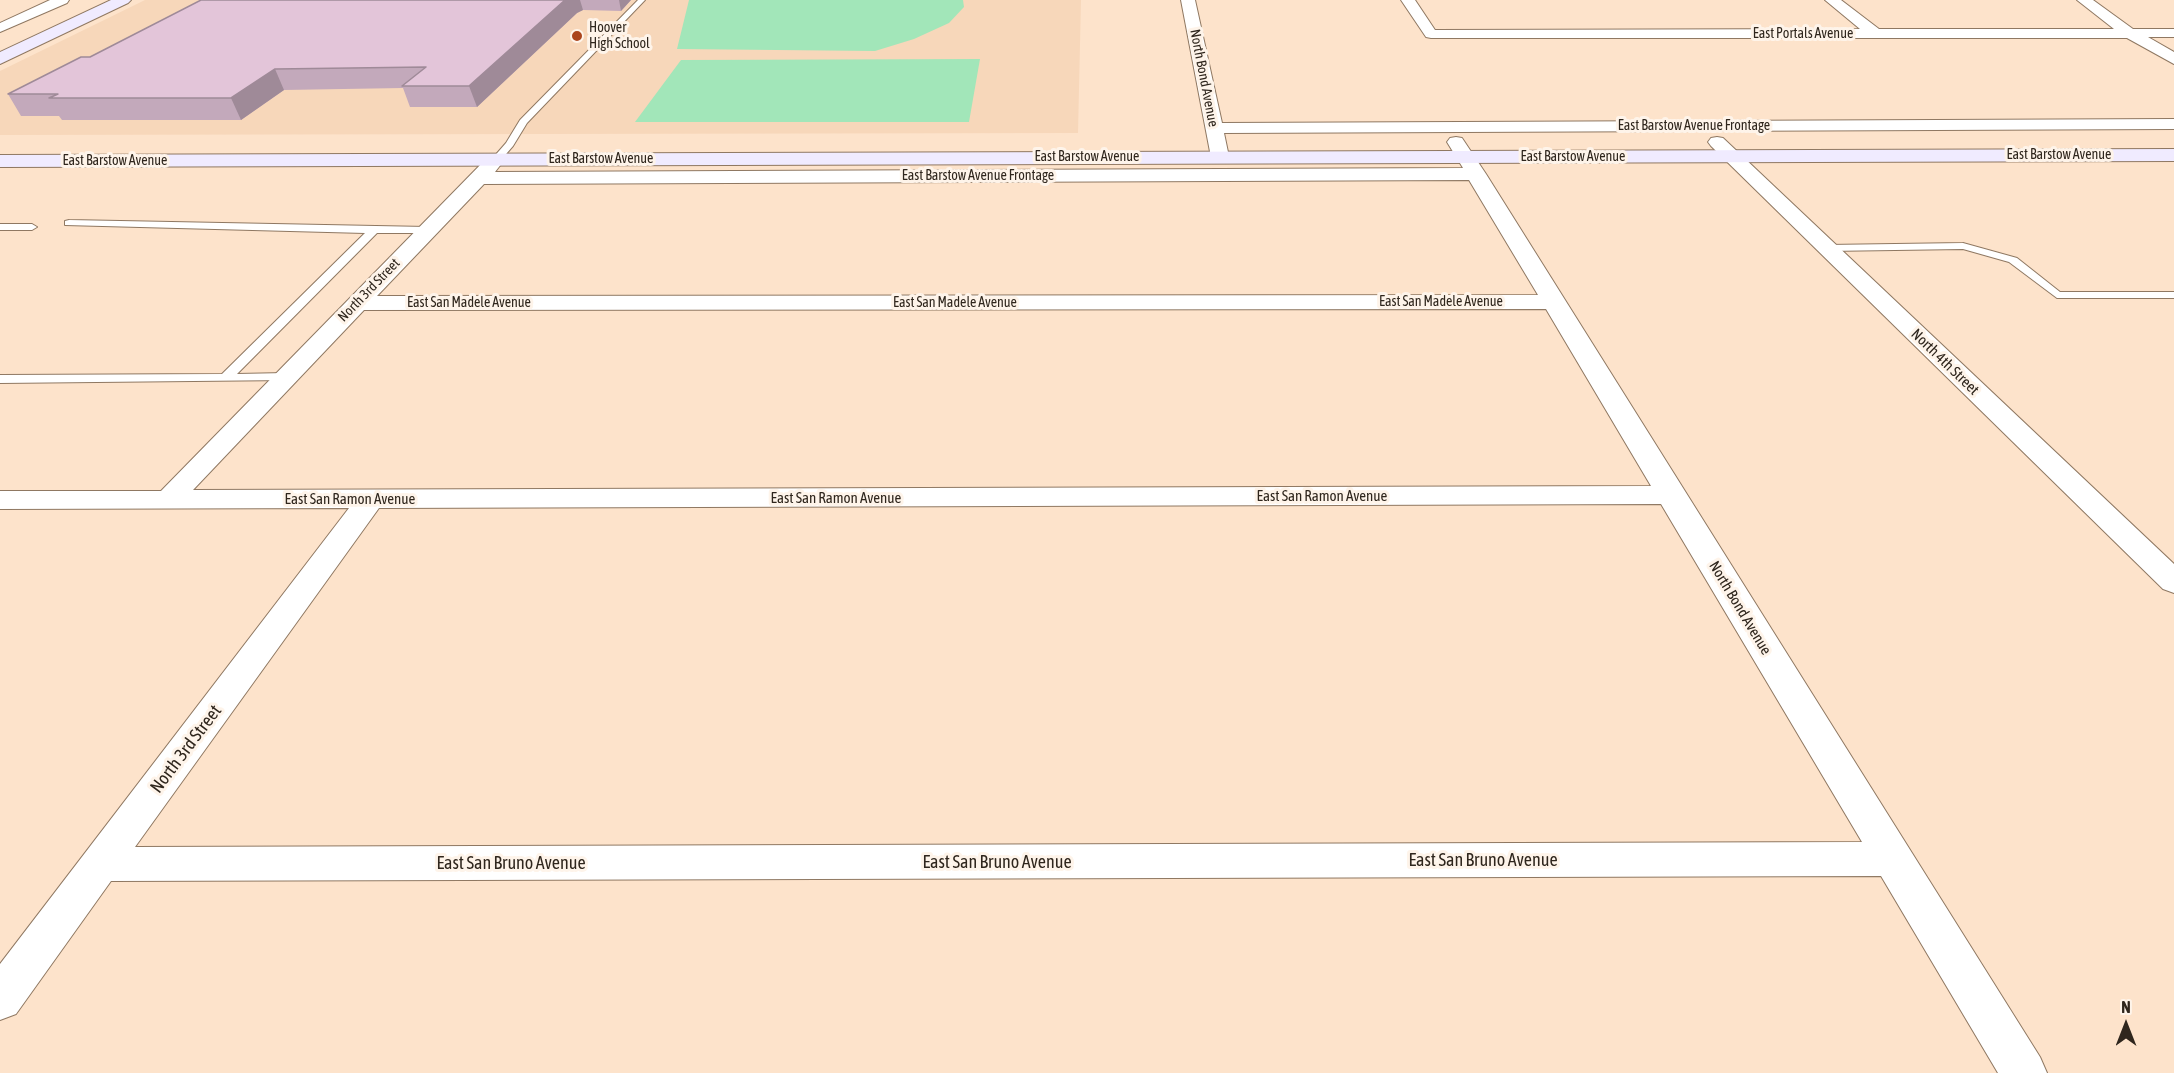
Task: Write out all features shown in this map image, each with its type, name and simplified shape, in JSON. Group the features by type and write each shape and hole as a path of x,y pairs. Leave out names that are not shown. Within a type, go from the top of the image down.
{"main road":[{"path":"0,43 93,0"},
{"path":"0,59 123,0"},
{"name":"East Barstow Avenue","path":"0,161 1217,142 1465,158 1724,149 2174,141"},
{"name":"East Barstow Avenue","path":"0,145 503,152"},
{"name":"East Barstow Avenue","path":"1724,149 2174,155"}],"street":[{"path":"0,28 62,0"},
{"name":"North Bond Avenue","path":"1188,0 1217,142"},
{"name":"East Portals Avenue","path":"1408,0 1431,34 2174,33"},
{"path":"1832,0 1875,33"},
{"path":"2084,0 2130,33 2174,59"},
{"name":"East Barstow Avenue Frontage","path":"1217,142 2174,124"},
{"name":"North 4th Street","path":"1724,149 1827,248 2162,558 2174,582"},
{"name":"North 3rd Street","path":"168,500 503,152"},
{"name":"North Bond Avenue","path":"1465,158 2024,1073"},
{"name":"East Barstow Avenue Frontage","path":"480,178 1465,158"},
{"name":"East San Madele Avenue","path":"357,303 1554,302"},
{"name":"East San Ramon Avenue","path":"0,500 1671,495"},
{"name":"North 3rd Street","path":"0,999 371,499"},
{"name":"East San Bruno Avenue","path":"101,864 1893,859"}],"lane":[{"path":"503,152 523,122 642,0"},
{"path":"69,223 427,230"},
{"path":"0,227 32,226"},
{"path":"226,377 374,230"},
{"path":"1827,248 1964,246 2013,260 2057,295 2174,295"},
{"path":"0,379 286,377"}],"shaded area":[{"name":"Hoover High School","path":"145,0 1081,0 1078,133 0,135 0,71"}],"green space":[{"path":"689,0 963,0 964,7 949,23 914,39 875,51 677,49"},
{"path":"980,59 969,122 635,122 681,60"}],"building":[{"path":"201,0 565,0 469,86 402,86 426,67 275,69 231,98 49,98 58,94 8,94 81,57 90,57"}],"place":[{"name":"Hoover High School","path":"577,36"}]}
